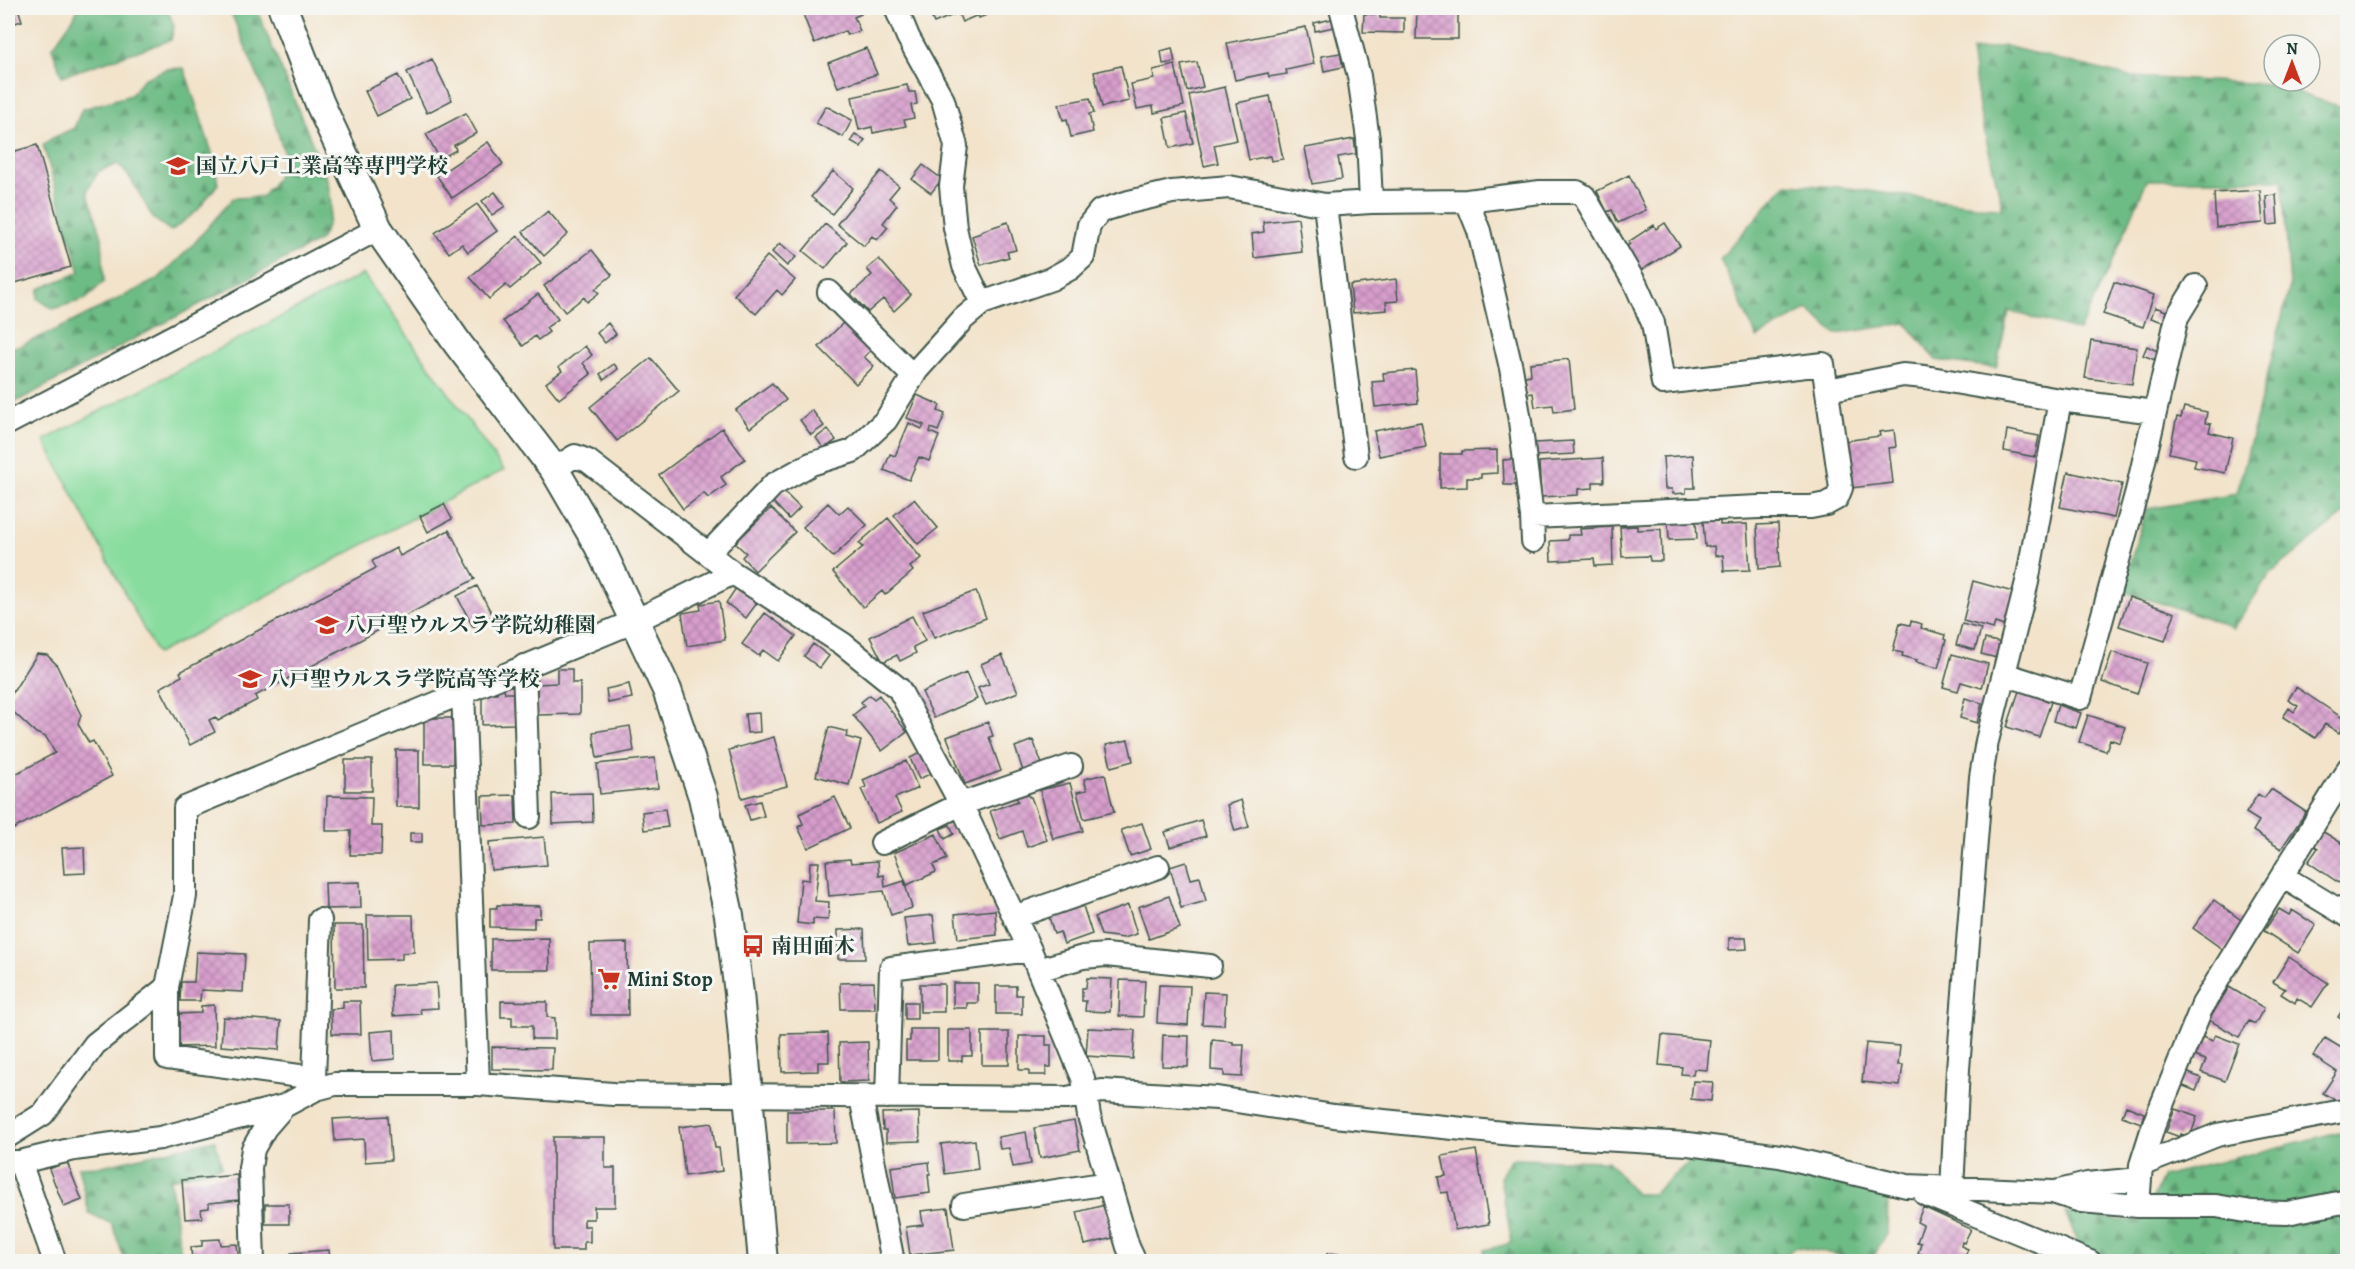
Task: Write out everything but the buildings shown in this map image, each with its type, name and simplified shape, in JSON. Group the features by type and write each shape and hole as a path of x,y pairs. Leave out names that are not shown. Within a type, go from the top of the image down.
{"street":[{"path":"283,8 320,104 378,229 458,344 554,469 599,546 667,690 705,807 729,915 739,993 763,1262"},
{"path":"896,8 908,37 943,100 956,146 951,186 955,228 964,266 982,303"},
{"path":"1341,8 1359,76 1368,139 1371,202"},
{"path":"709,554 773,485 811,464 854,451 886,420 913,376 963,319 982,303 1051,279 1071,268 1083,257 1089,225 1100,211 1172,192 1229,187 1325,205 1467,201 1540,192 1577,192 1584,196 1636,285 1653,323 1663,383 1823,364 1841,488 1837,498 1826,504 1811,507 1759,507 1532,517"},
{"path":"1467,201 1479,231 1511,368 1532,517 1533,541"},
{"path":"1325,205 1356,456"},
{"path":"8,423 378,229"},
{"path":"2004,674 2080,698 2114,578 2156,412 2177,317 2196,286"},
{"path":"829,291 913,376"},
{"path":"1828,390 1903,375 2060,400 2156,412"},
{"path":"1952,1190 1958,1069 1981,777 1987,741 2027,582 2060,400"},
{"path":"554,469 575,456 588,461 733,573 843,644 899,689 961,804 1034,960 1083,1078 1089,1116 1128,1247 1135,1262"},
{"path":"733,573 635,621 186,808 185,896 167,987 167,1058 315,1084 478,1084 613,1094 1067,1098 1102,1091 1217,1098 1334,1116 1514,1134 1689,1144 1780,1156 1907,1186 1952,1190 2053,1192 2141,1172 2217,1135 2348,1110"},
{"path":"524,666 529,817"},
{"path":"463,691 478,1084"},
{"path":"882,843 961,804 1071,766"},
{"path":"2138,1206 2141,1172 2154,1124 2203,1004 2348,769"},
{"path":"1014,917 1158,867"},
{"path":"2282,876 2348,916"},
{"path":"315,1084 320,920"},
{"path":"887,1097 891,968 1106,955 1210,966"},
{"path":"8,1136 42,1114 95,1044 167,987"},
{"path":"253,1262 250,1168 253,1149 265,1128 284,1106 315,1084"},
{"path":"861,1097 893,1262"},
{"path":"47,1259 14,1162 74,1149 160,1138 284,1106"},
{"path":"964,1205 1109,1183"},
{"path":"1907,1186 2090,1262"},
{"path":"2053,1192 2081,1201 2138,1206 2216,1206 2252,1212 2287,1213 2348,1201"}],"green space":[{"path":"78,8 167,8 174,26 171,40 62,76 52,48"},
{"path":"229,8 256,8 327,179 330,211 324,233 319,241 8,406 8,348 20,346 60,328 158,279 191,247 233,198 262,197 277,178 284,153 269,103"},
{"path":"2005,46 2130,77 2262,84 2262,93 2298,93 2347,109 2347,512 2270,574 2233,628 2121,591 2147,509 2237,494 2290,286 2282,180 2147,180 2114,258 2079,331 2009,311 1996,368 1936,360 1906,323 1836,334 1808,309 1757,338 1720,259 1786,184 1839,187 2003,209 1980,113 1971,51"},
{"path":"184,68 213,156 218,184 197,211 171,231 153,218 131,179 118,164 99,171 87,191 102,237 104,281 86,299 53,309 38,299 39,289 80,272 43,145 74,128 82,109 131,95 143,79 166,69"},
{"path":"363,274 504,470 157,654 44,440"},
{"path":"2347,1130 2347,1261 2087,1261 2065,1213 2141,1222 2163,1176"},
{"path":"215,1140 222,1167 170,1179 182,1261 125,1261 112,1224 89,1213 78,1167 102,1166"},
{"path":"1510,1159 1608,1161 1636,1194 1653,1194 1690,1161 1780,1168 1888,1195 1887,1234 1871,1261 1796,1247 1775,1262 1486,1261 1484,1250 1512,1243 1500,1178"}],"place":[{"name":"国立八戸工業高等専門学校","path":"178,166"},
{"name":"八戸聖ウルスラ学院幼稚園","path":"327,625"},
{"name":"八戸聖ウルスラ学院高等学校","path":"250,679"},
{"name":"南田面木","path":"753,946"},
{"name":"Mini Stop","path":"609,979"}]}
